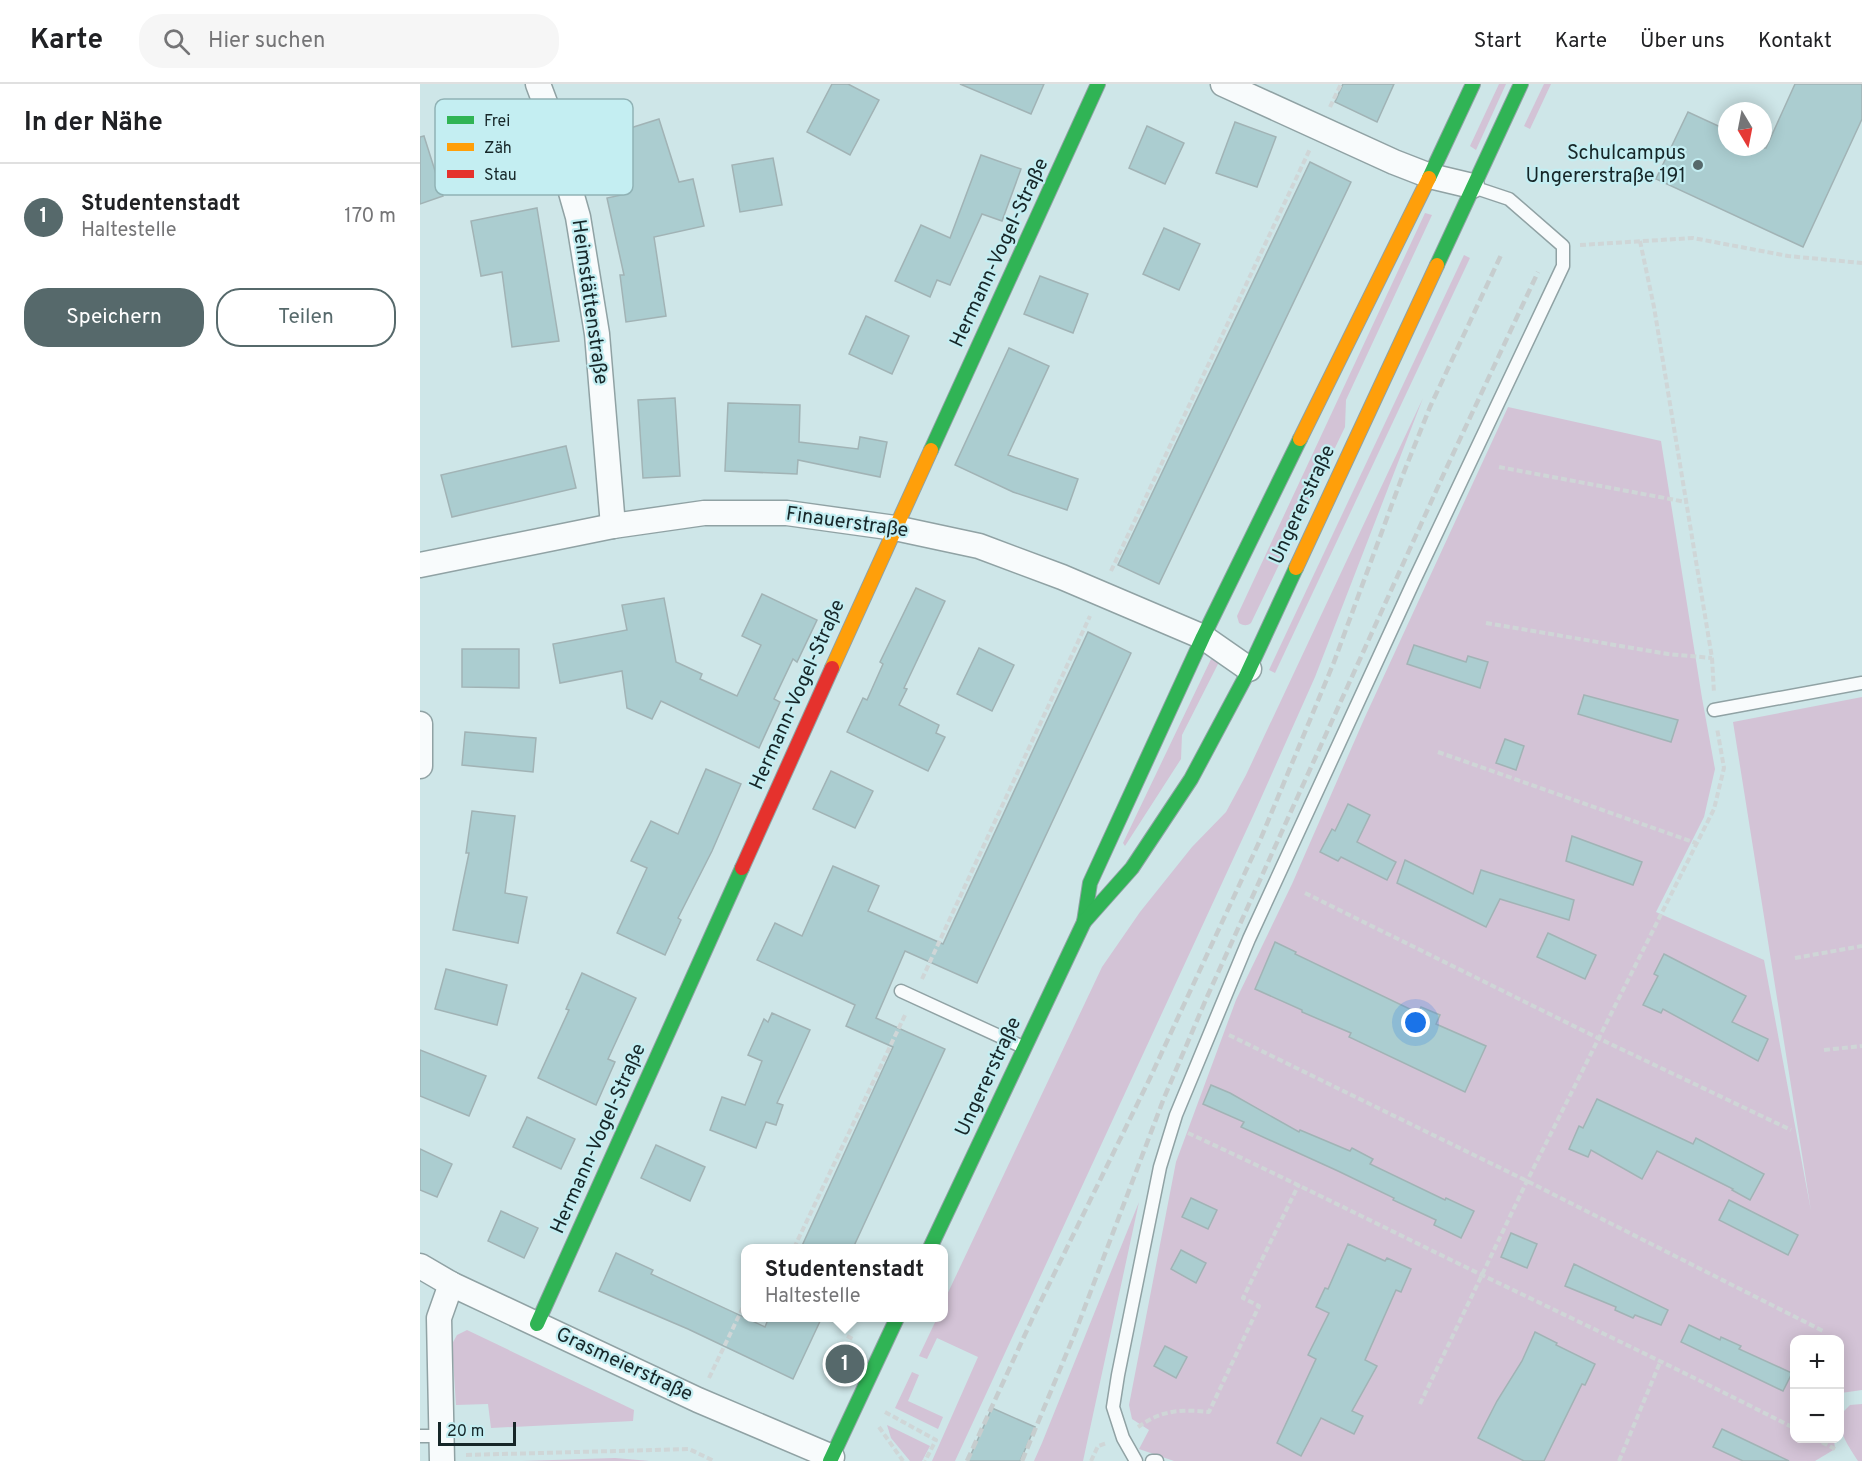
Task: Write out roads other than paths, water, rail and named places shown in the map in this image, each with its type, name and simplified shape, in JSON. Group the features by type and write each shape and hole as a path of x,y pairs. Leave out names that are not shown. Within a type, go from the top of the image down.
{"main road":[{"name":"Hermann-Vogel-Straße","path":"537,1324 895,528 1098,84"},
{"name":"Ungererstraße","path":"932,1244 1084,922 1090,883 1203,637 1473,84"},
{"name":"Ungererstraße","path":"1084,922 1132,868 1191,779 1249,669 1521,84"},
{"path":"835,1460 895,1322"}],"street":[{"name":"Heimstättenstraße","path":"538,84 544,99"},
{"path":"1223,84 1430,176 1472,186"},
{"name":"Heimstättenstraße","path":"572,195 578,217 597,334 613,526"},
{"name":"Finauerstraße","path":"420,565 613,526 704,513 787,513 895,528 979,546 1101,593 1203,637 1249,669"},
{"path":"420,724 420,766"},
{"name":"Grasmeierstraße","path":"420,1266 451,1284 698,1400 835,1460"},
{"path":"436,1447 439,1318 451,1284"}],"lane":[{"path":"1136,1461 1123,1438 1113,1407 1160,1167 1176,1115 1212,1026 1289,852 1563,266 1563,246 1509,199 1472,186"},
{"path":"1714,710 1862,683"},
{"path":"902,991 1025,1048"}],"railway":[{"path":"967,1461 1034,1315 1150,1078 1261,838 1334,662 1430,407 1502,253"},
{"path":"1022,1461 1075,1333 1164,1098 1207,997 1446,469 1538,272"}],"place":[{"name":"Schulcampus Ungererstraße 191","path":"1698,165"},
{"name":"Studentenstadt","path":"845,1364"}]}
